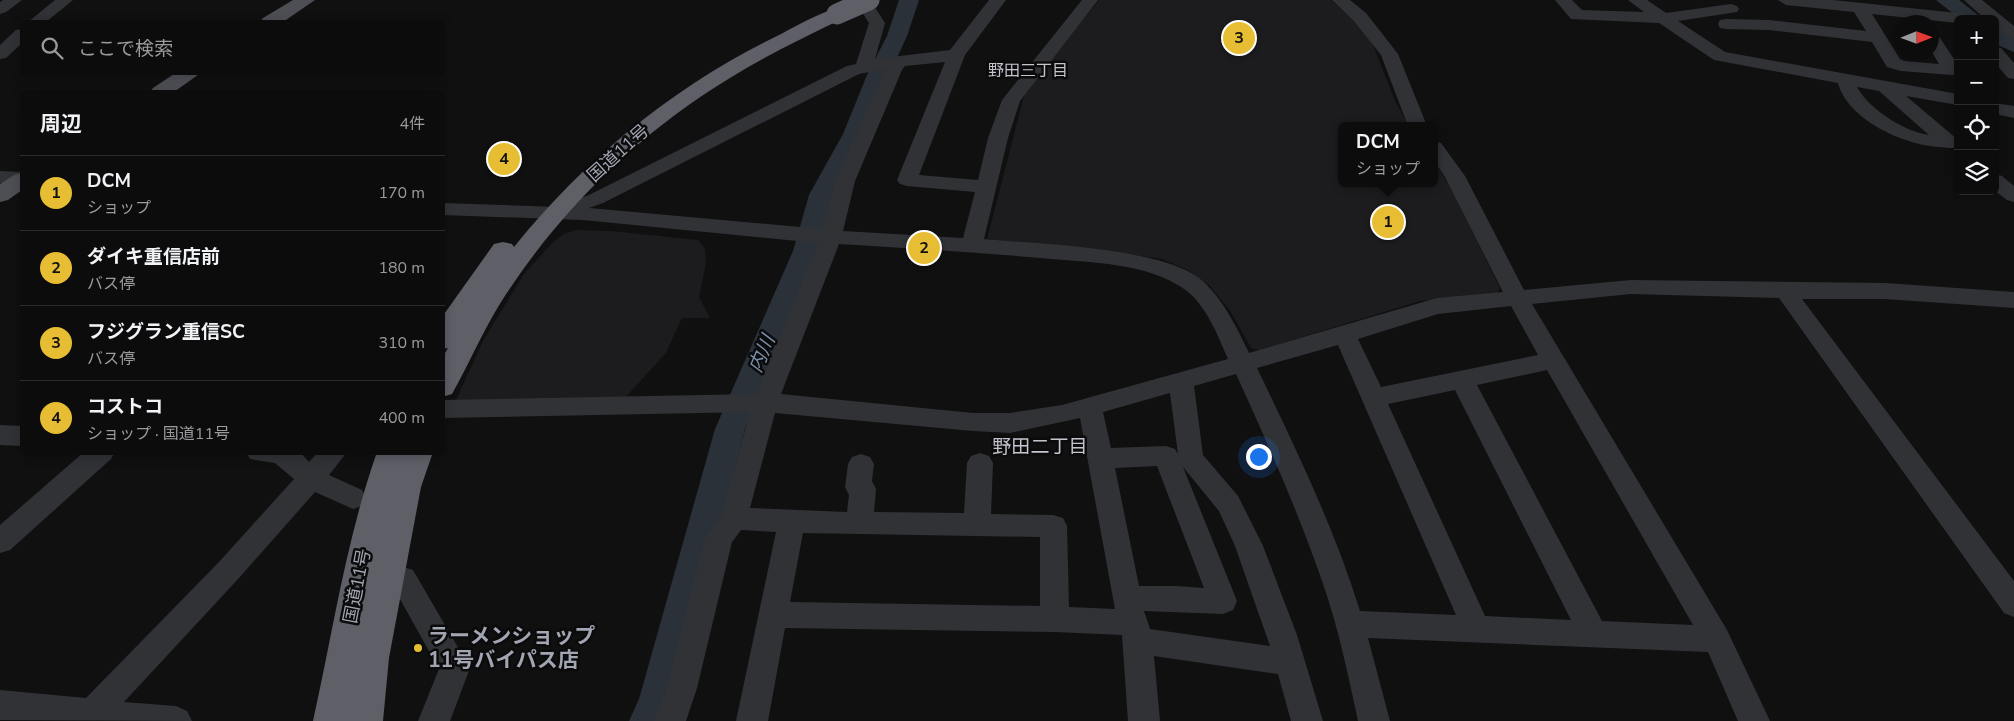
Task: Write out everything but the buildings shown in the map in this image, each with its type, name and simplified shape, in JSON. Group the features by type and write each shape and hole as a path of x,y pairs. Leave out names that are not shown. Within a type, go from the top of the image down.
{"highway":[{"name":"国道11号","path":"445,335 464,303 489,268 545,213 626,144 686,97 747,59 838,8 868,5"},
{"name":"国道11号","path":"445,380 456,356 480,316 532,241 545,213"},
{"name":"国道11号","path":"331,721 360,564 380,483 391,455"},
{"name":"国道11号","path":"365,721 372,658 387,581 406,487 417,455"}],"main road":[{"path":"273,20 306,0"},
{"path":"163,90 187,75"},
{"path":"0,195 20,180"}],"street":[{"path":"0,10 14,0"},
{"path":"39,20 65,0"},
{"path":"986,187 907,180 956,55 979,22 998,0"},
{"path":"972,245 998,138 1012,100 1090,0"},
{"path":"1340,0 1360,17 1389,54 1416,122"},
{"path":"1563,0 1577,15 1662,18 1728,17 1824,32 1879,38"},
{"path":"1636,0 1720,56 1954,99"},
{"path":"1936,0 1958,15"},
{"path":"1972,0 2003,23 2014,34"},
{"path":"1795,1 1824,32"},
{"path":"1795,1 1852,5 1954,17"},
{"path":"868,5 877,23 869,66"},
{"path":"1852,5 1879,38 1894,62 1901,66 1952,70 1939,50"},
{"path":"0,54 20,36"},
{"path":"1999,46 2014,54"},
{"path":"545,213 596,199 853,70 869,66 956,55"},
{"path":"1999,57 2014,74"},
{"path":"670,721 682,688 719,538 734,518 749,403 828,236 845,181 896,63"},
{"path":"1846,78 1846,88 1858,103 1899,131 1920,139 1952,145"},
{"path":"1883,86 1952,145"},
{"path":"1999,109 2014,112"},
{"path":"1438,152 1456,176 1518,298 1717,639 1754,721"},
{"path":"0,177 20,179"},
{"path":"1999,183 2014,196"},
{"path":"445,209 545,213 799,234 972,245 1111,258 1166,270 1196,287 1209,302 1221,319 1244,363 1283,448 1333,573 1359,656 1374,721"},
{"path":"445,409 749,403 797,404 973,422 1010,423 1062,414 1345,335 1437,306 1631,286 1784,291 1918,292 2012,302"},
{"path":"1784,291 2001,570 2014,604"},
{"path":"1345,335 1476,628"},
{"path":"1373,398 1554,360"},
{"path":"1462,380 1593,633"},
{"path":"1181,381 1192,458 1229,504 1250,546 1282,635 1307,721"},
{"path":"1090,406 1132,621 1144,721"},
{"path":"0,542 99,455"},
{"path":"279,455 311,478 353,498"},
{"path":"89,717 229,570 331,455"},
{"path":"1100,458 1166,456 1223,601 1176,598 1132,621"},
{"path":"977,525 980,462"},
{"path":"859,523 864,489 858,486 861,464"},
{"path":"734,518 792,522 1053,526 1055,619"},
{"path":"752,721 775,615 792,522"},
{"path":"387,581 403,579 455,668 434,721"},
{"path":"775,615 1132,621 1289,662"},
{"path":"1349,624 1717,639"},
{"path":"0,705 89,717 176,721"}],"shaded area":[{"path":"1099,0 1331,0 1358,24 1373,45 1396,103 1407,122 1338,122 1338,187 1438,187 1438,169 1450,186 1500,288 1497,295 1420,301 1259,350 1251,348 1231,312 1209,285 1188,270 1162,259 987,239 1026,88"},
{"path":"576,230 611,231 698,240 705,249 706,263 699,297 710,318 682,318 666,353 623,400 456,400 484,339 524,274 553,242 564,234"}],"waterway":[{"name":"内川","path":"648,721 657,702 730,429 806,251 821,195 855,134 878,75 897,36 909,0"},
{"path":"1946,0 1967,15"},
{"path":"1999,37 2014,46"}],"place":[{"name":"フジグラン重信SC","path":"1239,38"},
{"name":"コストコ","path":"504,159"},
{"name":"DCM","path":"1388,222"},
{"name":"ダイキ重信店前","path":"924,248"},
{"name":"ラーメンショップ 11号バイパス店","path":"418,648"}],"district":[{"name":"野田三丁目","path":"1028,71"},
{"name":"野田二丁目","path":"1040,447"}]}
